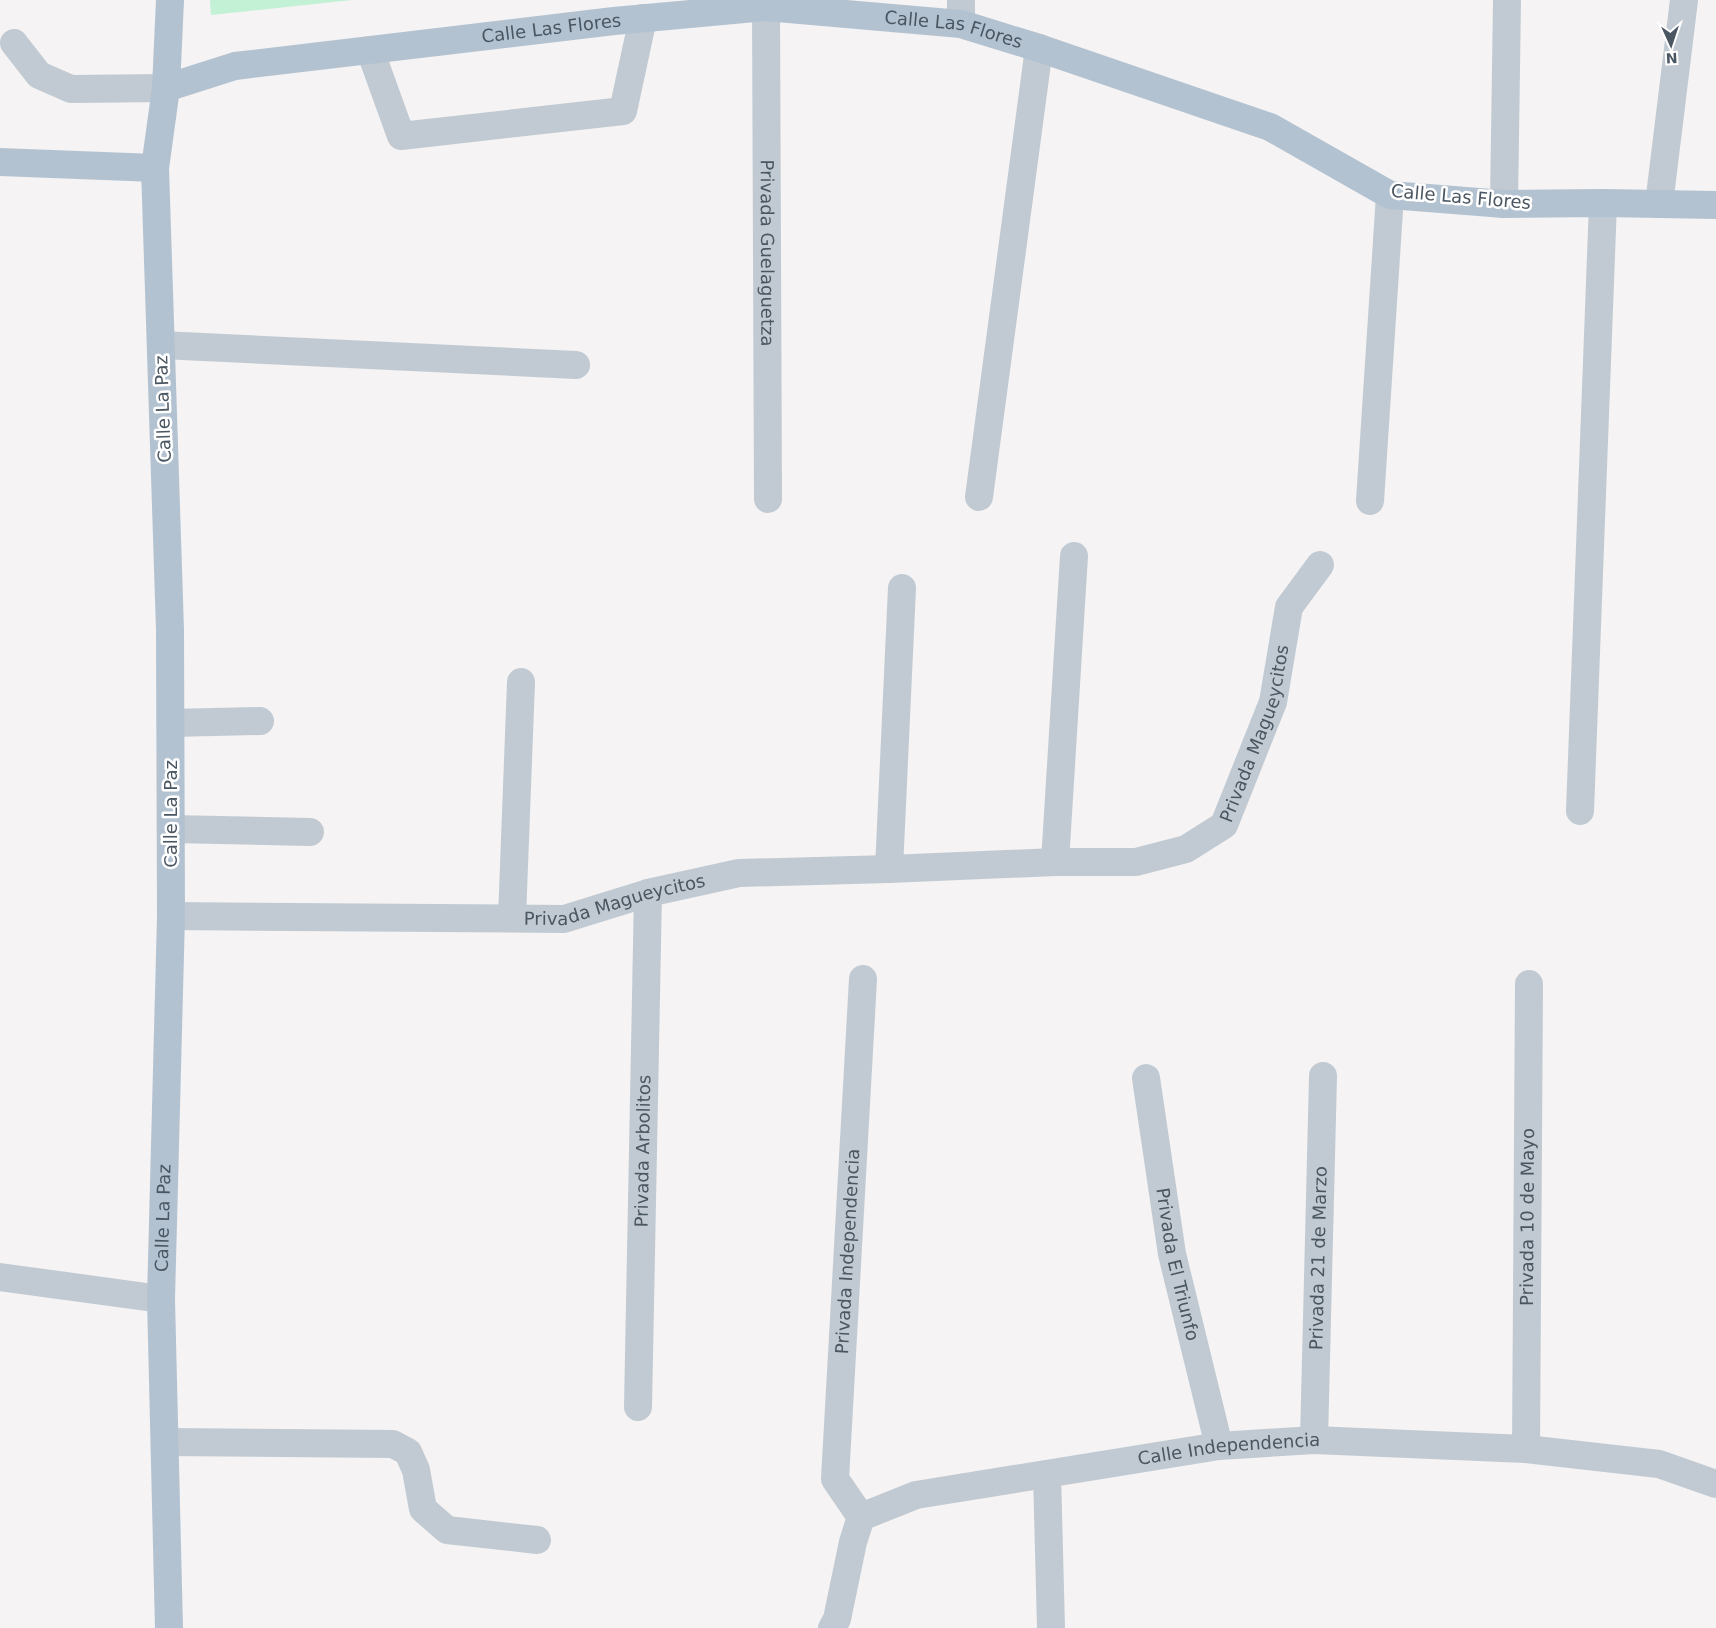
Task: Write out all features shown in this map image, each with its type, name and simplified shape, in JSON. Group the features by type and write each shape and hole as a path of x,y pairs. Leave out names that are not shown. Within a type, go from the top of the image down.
{"main road":[{"name":"Calle La Paz","path":"169,1628 161,1299 172,916 171,723 170,630 155,168 166,88 170,0"},
{"name":"Calle Las Flores","path":"166,88 236,66 643,18 766,7 961,12 1040,48 1270,127 1390,194 1504,204 1716,205"},
{"path":"0,162 155,168"}],"street":[{"path":"1504,204 1507,0"},
{"path":"1659,204 1684,0"},
{"name":"Privada Guelaguetza","path":"766,7 768,499"},
{"path":"370,50 401,136 623,111 643,18"},
{"path":"14,43 39,75 71,89 166,88"},
{"path":"979,497 1040,48"},
{"path":"1370,501 1390,194"},
{"path":"1580,811 1603,203"},
{"path":"161,345 576,365"},
{"path":"1055,862 1074,556"},
{"name":"Privada Magueycitos","path":"172,916 564,919 648,893 738,873 1055,862 1136,862 1186,849 1224,825 1273,702 1289,607 1320,565"},
{"path":"889,869 902,588"},
{"path":"512,918 521,682"},
{"path":"171,723 260,721"},
{"path":"171,829 310,832"},
{"name":"Privada Arbolitos","path":"638,1407 648,893"},
{"name":"Privada Independencia","path":"861,1517 835,1479 863,979"},
{"name":"Privada 10 de Mayo","path":"1526,1449 1529,984"},
{"name":"Privada 21 de Marzo","path":"1314,1440 1322,1076"},
{"name":"Privada El Triunfo","path":"1146,1078 1172,1254 1219,1446"},
{"path":"0,1277 161,1299"},
{"name":"Calle Independencia","path":"861,1517 916,1495 1219,1446 1314,1440 1526,1449 1659,1464 1716,1484"},
{"path":"165,1442 393,1444 408,1452 416,1470 423,1509 447,1530 537,1540"},
{"path":"1047,1474 1051,1628"},
{"path":"832,1628 837,1619 852,1542 861,1517"}],"green space":[{"path":"210,0 352,0 211,15"}]}
